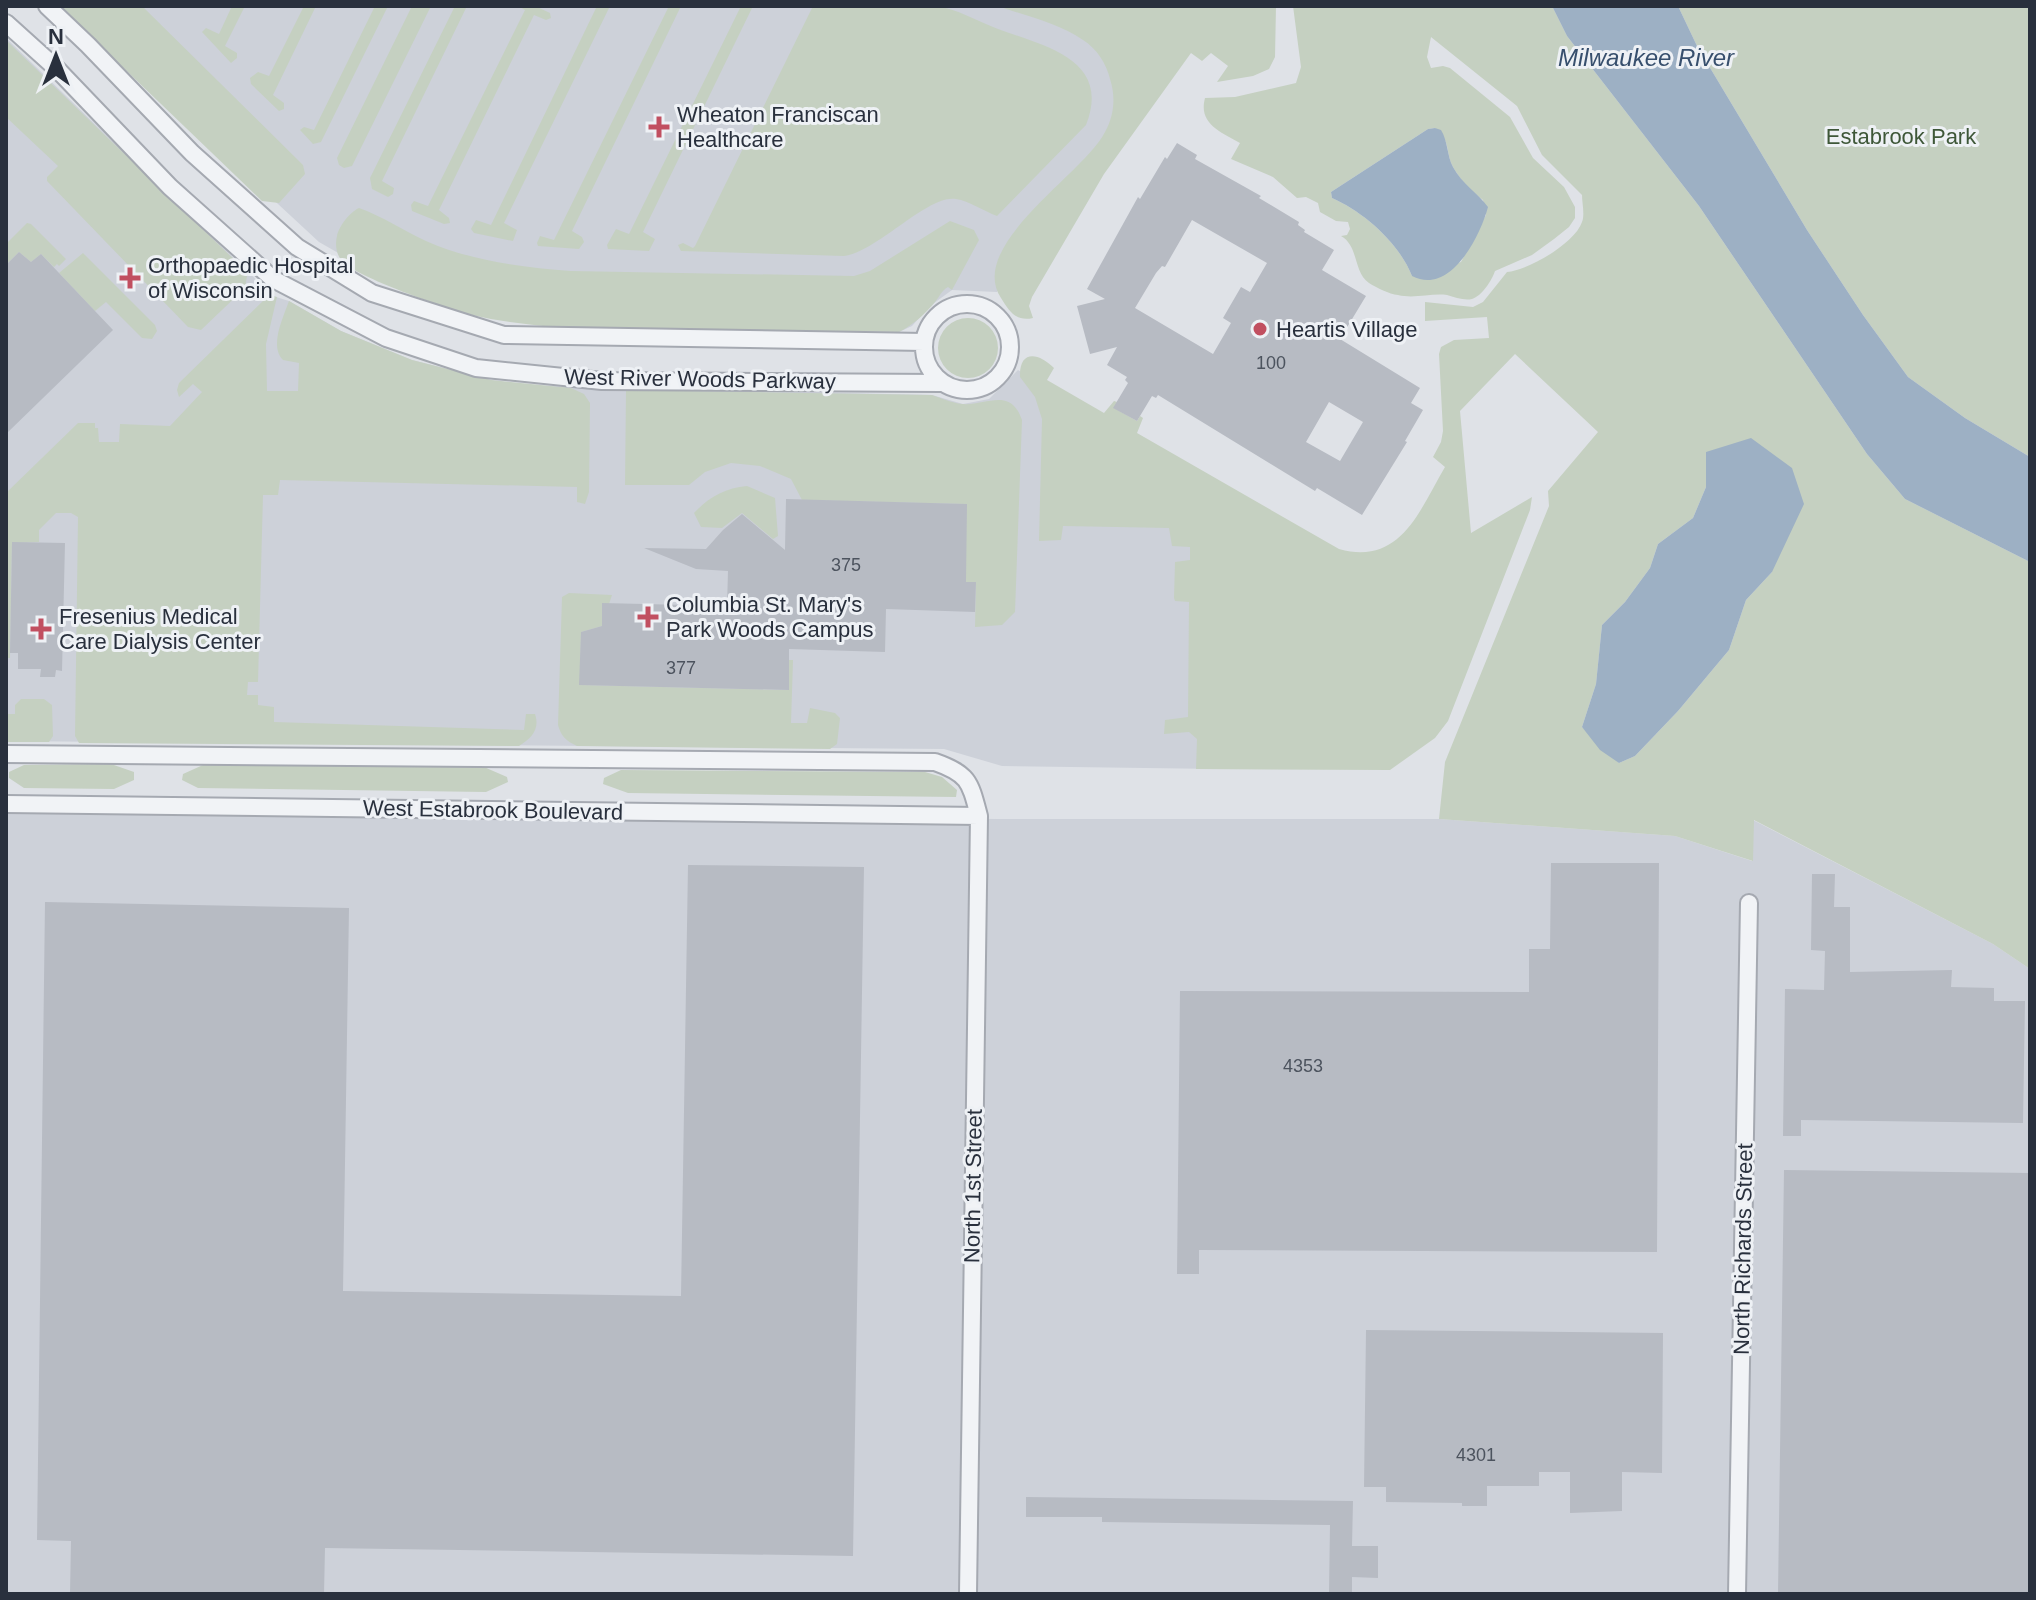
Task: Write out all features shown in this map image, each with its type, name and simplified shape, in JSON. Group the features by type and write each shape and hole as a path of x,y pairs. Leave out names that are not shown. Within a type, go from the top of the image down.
{"street":[{"name":"West River Woods Parkway","path":"6,23 57,69 170,187 273,279 386,338 476,368 602,381 941,383 961,390 974,390 998,377 1010,354 1006,329 988,310 977,305 962,304 948,308 928,328 924,342 504,335 372,293 297,247 192,153 47,6"},
{"path":"924,342 929,368 941,383"},
{"name":"North 1st Street","path":"6,754 935,762 955,769 969,780 979,816 968,1594"},
{"name":"West Estabrook Boulevard","path":"6,804 979,816"},
{"name":"North Richards Street","path":"1737,1594 1749,903"}],"shaded area":[{"name":"Wheaton Franciscan Healthcare","path":"64,6 1200,6 1212,11 997,292 952,290 930,306 912,326 899,332 382,278 319,242"},
{"name":"Columbia St. Mary's Park Woods Campus","path":"6,38 273,296 289,301 341,331 412,360 491,380 533,386 932,395 963,404 989,399 1018,370 1219,492 1219,769 1002,766 944,749 6,741"},
{"path":"6,809 998,819 1439,819 1675,836 1752,861 1753,820 1993,944 2030,969 2030,1594 6,1594"}],"green space":[{"path":"59,6 142,6 303,165 305,174 279,203 262,201"},
{"path":"232,6 245,6 225,46 237,53 237,58 231,63 202,32 206,28 219,34"},
{"path":"304,6 316,6 273,95 284,103 284,109 279,111 251,84 250,78 258,72 269,76"},
{"path":"375,6 388,6 321,142 313,144 300,130 304,127 314,130"},
{"path":"412,6 431,6 352,166 344,168 337,158"},
{"path":"455,6 467,6 382,181 394,188 393,194 388,197 372,189 370,178"},
{"path":"518,6 535,6 550,13 551,18 546,20 534,15 439,210 449,218 450,223 444,224 412,211 414,201 428,206 525,10"},
{"path":"597,6 610,6 504,223 517,230 513,241 474,233 471,229 476,220 491,225"},
{"path":"669,6 681,6 572,231 584,242 579,249 538,246 540,236 554,240"},
{"path":"741,6 753,6 643,232 655,239 649,251 608,249 607,245 616,229 629,234"},
{"path":"813,6 943,7 1053,49 1082,70 1090,85 1092,103 1086,125 997,216 961,200 945,200 931,205 871,245 844,256 681,251 678,245 683,243 693,248 695,246"},
{"path":"998,6 1276,6 1275,57 1269,69 1253,76 1217,82 1228,66 1211,53 1202,61 1191,53 1104,174 1032,297 1029,306 1033,318 1027,319 1014,314 1001,298 995,277 1000,255 1032,210 1093,149 1105,132 1112,113 1113,93 1103,62 1088,44 1053,24"},
{"path":"1293,6 1552,6 1567,36 1699,206 1867,454 1905,499 2030,562 2030,969 1993,944 1754,820 1753,861 1675,836 1439,819 1445,762 1549,506 1548,491 1598,432 1515,354 1460,411 1471,533 1532,497 1530,510 1448,721 1435,738 1390,770 1196,769 1197,739 1189,732 1164,734 1165,720 1188,717 1189,602 1175,601 1174,598 1175,562 1190,560 1190,547 1172,546 1169,528 1063,526 1061,540 1039,541 1042,419 1035,397 1020,377 1026,358 1042,359 1054,368 1047,380 1104,413 1114,401 1117,402 1114,408 1137,421 1140,416 1143,418 1137,433 1339,549 1360,552 1378,550 1406,531 1445,467 1433,457 1443,431 1441,347 1454,340 1489,338 1487,317 1425,321 1425,302 1473,307 1483,302 1507,272 1527,266 1561,247 1578,230 1583,219 1582,195 1542,155 1517,106 1431,37 1427,57 1431,68 1450,68 1510,117 1533,158 1564,187 1575,207 1575,218 1569,227 1532,255 1495,271 1486,287 1472,299 1447,295 1404,296 1376,287 1364,278 1351,246 1341,236 1347,235 1350,229 1348,222 1336,221 1320,212 1318,203 1306,197 1297,198 1273,177 1231,159 1240,143 1219,131 1205,114 1205,98 1235,97 1296,83 1301,67","holes":["1435,128 1446,141 1456,172 1483,200 1486,215 1461,262 1412,276 1399,252 1379,230 1356,211 1332,198 1331,192 1428,129","1706,487 1772,572 1746,600 1729,650 1635,756 1619,763 1582,727 1596,684 1602,625 1625,602 1650,568 1658,544 1693,518"]},
{"name":"Estabrook Park","path":"1678,6 2030,6 2030,457 1965,418 1908,377 1807,230 1697,46"},
{"path":"6,40 244,269 247,276 245,288 201,330 188,327 47,181 58,166 6,117"},
{"path":"359,208 426,241 461,254 515,265 571,271 854,276 870,271 950,221 974,230 979,240 952,290 948,287 923,315 899,332 564,328 472,315 403,292 350,267 339,257 336,239 345,220"},
{"path":"27,223 66,259 59,266 54,267 41,254 31,262 19,252 6,265 6,244"},
{"path":"83,253 155,325 157,331 152,339 142,338 106,302 95,311 59,273"},
{"path":"277,297 266,344 267,391 298,391 299,363 283,360 277,347 278,332 289,301 341,331 412,360 491,380 571,388 584,394 590,403 589,492 585,504 577,502 577,487 280,480 278,495 263,495 258,682 248,682 247,695 258,695 258,705 274,707 274,722 524,730 526,714 535,714 534,733 519,746 79,743 75,736 78,517 71,513 56,513 39,530 39,542 12,543 10,658 6,658 6,493 78,423 95,423 99,442 119,442 120,424 170,426 202,392 193,384 179,397 179,383 265,299"},
{"path":"968,318 990,326 998,348 990,370 968,378 946,370 938,348 946,326"},
{"path":"626,390 932,395 962,404 996,400 1011,403 1022,420 1015,612 1002,625 975,627 976,582 966,583 966,504 802,500 791,479 760,466 731,463 705,472 689,485 625,485"},
{"path":"747,486 775,498 778,536 773,539 742,513 722,528 701,527 694,513 700,507 725,491"},
{"path":"569,593 612,595 609,604 602,604 602,626 581,632 580,685 788,690 789,660 793,660 791,723 807,723 810,708 835,713 840,718 837,744 830,749 573,744 562,735 558,725 562,597"},
{"path":"21,699 44,699 52,705 53,736 49,742 6,742 6,714 15,714 15,705"},
{"path":"111,764 134,772 134,780 114,789 24,788 9,778 9,772 24,765"},
{"path":"203,765 484,767 507,777 508,782 486,792 198,788 182,780 183,774"},
{"path":"621,770 925,772 942,777 957,790 956,797 628,793 603,784 604,778"}],"water":[{"name":"Milwaukee River","path":"1552,6 1678,6 1697,46 1807,230 1908,377 1965,418 2030,457 2030,562 1905,499 1867,454 1699,206 1567,36"},
{"path":"1435,128 1443,134 1457,173 1488,207 1478,233 1461,260 1439,278 1426,280 1412,276 1399,252 1379,230 1356,211 1332,198 1331,192 1428,129"},
{"path":"1751,438 1792,468 1804,504 1772,572 1746,600 1729,650 1635,756 1619,763 1600,750 1582,727 1596,684 1602,625 1625,602 1650,568 1658,544 1693,518 1706,487 1706,452"}],"building":[{"name":"Heartis Village","path":"1177,143 1197,155 1195,159 1261,196 1259,198 1299,222 1304,232 1334,250 1322,270 1366,296 1340,339 1420,388 1411,403 1423,410 1362,515 1317,488 1315,491 1158,395 1156,398 1152,396 1137,421 1113,408 1128,383 1125,380 1127,377 1107,365 1117,347 1090,354 1077,306 1105,299 1087,289 1138,197 1140,199 1165,157 1167,159","holes":["1192,220 1267,263 1250,292 1241,287 1223,318 1231,323 1213,354 1135,308 1156,273 1162,266 1165,267","1329,402 1363,422 1340,461 1306,442"]},
{"path":"19,252 31,262 41,254 113,330 6,434 6,265"},
{"path":"786,499 967,504 966,582 976,582 975,612 886,609 885,652 789,649 789,690 579,685 581,632 602,626 602,603 727,606 728,571 696,569 644,548 706,549 742,514 785,550"},
{"path":"12,542 65,543 62,671 56,670 55,677 40,677 41,669 18,669 18,653 10,653"},
{"path":"1551,863 1659,863 1657,1252 1199,1250 1199,1274 1177,1274 1180,991 1529,992 1529,949 1550,949"},
{"path":"688,865 864,867 853,1556 325,1548 324,1594 70,1594 71,1541 37,1540 45,902 349,908 343,1291 681,1296"},
{"path":"1812,874 1835,874 1834,907 1850,907 1850,972 1952,970 1951,987 1994,988 1994,1001 2025,1001 2023,1123 1801,1120 1801,1136 1783,1136 1785,989 1824,990 1825,951 1811,950"},
{"path":"1784,1170 2030,1173 2030,1594 1778,1594"},
{"path":"1366,1330 1663,1333 1662,1473 1622,1472 1622,1511 1570,1513 1570,1472 1539,1472 1539,1486 1487,1486 1487,1506 1386,1502 1386,1487 1364,1487"},
{"path":"1026,1497 1353,1501 1352,1546 1378,1546 1378,1578 1352,1577 1352,1594 1329,1594 1330,1525 1102,1522 1102,1517 1026,1517"}],"place":[{"name":"Wheaton Franciscan Healthcare","path":"659,127"},
{"name":"Orthopaedic Hospital of Wisconsin","path":"130,278"},
{"name":"Heartis Village","path":"1260,329"},
{"name":"Columbia St. Mary's Park Woods Campus","path":"648,617"},
{"name":"Fresenius Medical Care Dialysis Center","path":"41,629"}]}
